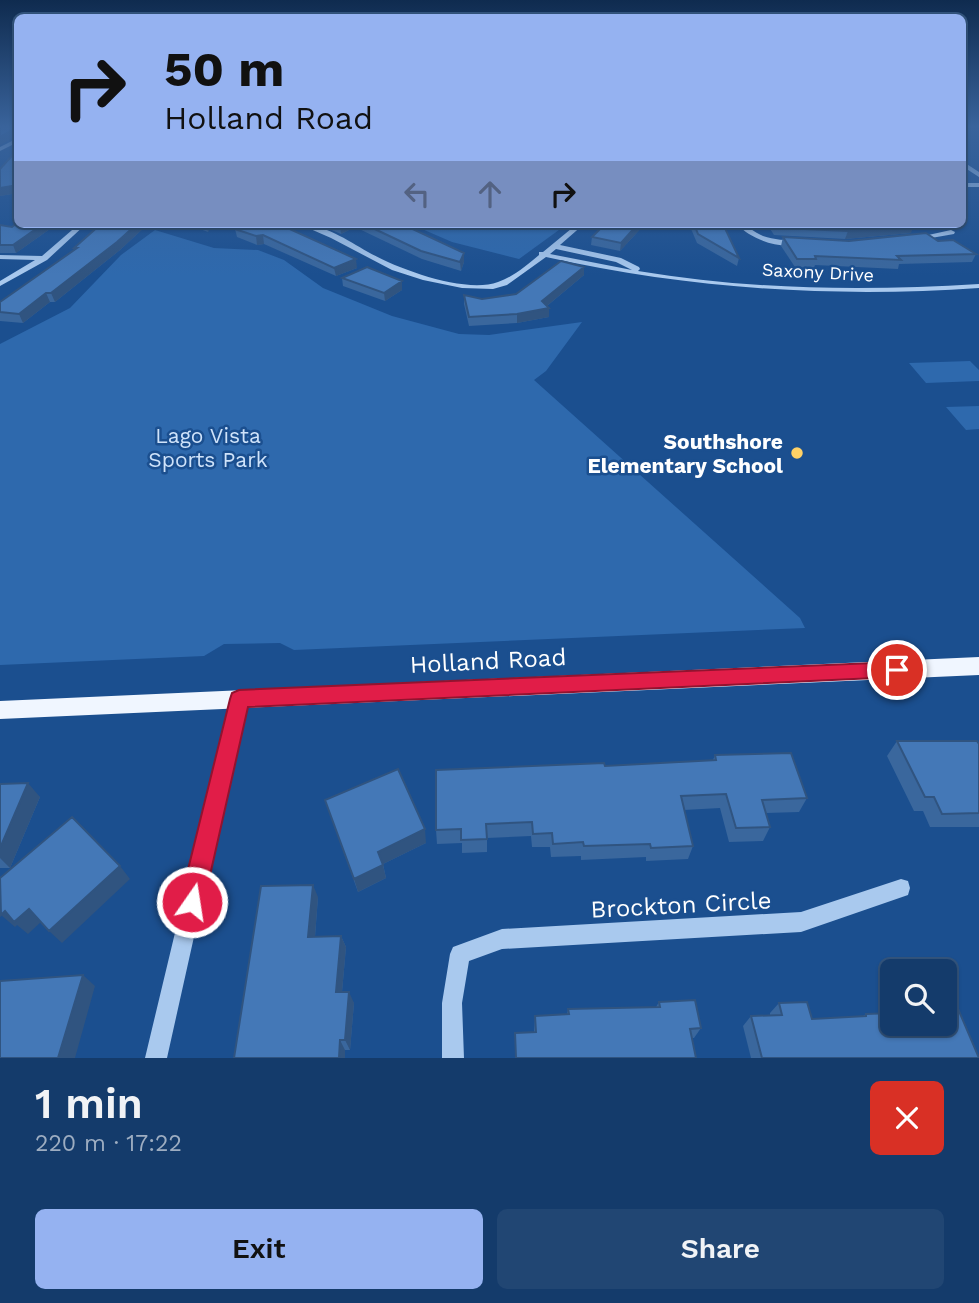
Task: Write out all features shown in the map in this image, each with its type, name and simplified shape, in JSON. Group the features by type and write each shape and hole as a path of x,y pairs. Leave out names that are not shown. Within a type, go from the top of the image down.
{"main road":[{"name":"Holland Road","path":"0,710 979,666"}],"street":[{"path":"0,284 44,258 78,228"},
{"path":"313,228 334,236 403,272 461,285 484,286 502,284 576,228"},
{"path":"744,228 772,240 813,243"},
{"path":"902,240 951,232"},
{"name":"Saxony Drive","path":"553,246 618,260 656,278"},
{"name":"Saxony Drive","path":"542,254 656,278 871,291 979,286"},
{"path":"590,264 598,256"},
{"path":"0,257 44,258"},
{"path":"156,1058 239,699"},
{"name":"Brockton Circle","path":"453,1058 452,1003 460,954 502,939 801,922 901,888"}],"green space":[{"path":"562,228 519,259 452,242 422,229"},
{"name":"Lago Vista Sports Park","path":"155,230 214,248 258,250 284,260 323,288 392,316 459,334 489,335 582,322 546,371 534,380 800,618 805,628 294,650 280,643 224,644 204,656 0,665 0,344 70,308 121,255"},
{"path":"970,361 979,370 979,381 926,383 909,363"},
{"path":"979,406 979,429 966,430 946,407"}],"building":[{"path":"0,176 14,176 14,186 0,188"},
{"path":"0,225 37,228 13,245 0,245"},
{"path":"96,228 133,228 51,293 46,293 19,314 0,312 0,302 77,248 74,248"},
{"path":"287,228 356,259 334,268 263,235 256,236 235,229"},
{"path":"372,228 411,228 464,253 460,262 421,251"},
{"path":"601,228 634,228 621,243 592,237"},
{"path":"696,228 725,228 739,258 698,234"},
{"path":"781,228 881,228 848,231"},
{"path":"926,233 938,241 953,240 976,254 897,256 901,260 815,256 816,259 797,259 783,237 849,241"},
{"path":"561,261 584,267 542,301 549,308 517,314 469,317 464,295 482,299 516,294"},
{"path":"367,267 402,281 384,293 342,278"},
{"path":"897,741 977,741 979,813 942,814 934,797 925,797"},
{"path":"791,753 807,798 762,800 770,827 736,828 726,794 681,796 693,846 651,848 650,844 553,844 552,833 533,834 532,822 486,824 487,839 461,840 461,829 436,830 436,770 604,763 605,766 716,760 715,755"},
{"path":"398,769 425,829 378,852 383,865 354,879 325,800"},
{"path":"28,783 0,848 0,784"},
{"path":"72,817 120,866 49,931 29,909 14,922 5,911 1,915 0,878"},
{"path":"313,885 308,937 341,936 336,992 349,992 345,1040 340,1040 339,1058 234,1058 261,886"},
{"path":"83,975 58,1058 0,1058 0,981"},
{"path":"695,1000 701,1028 690,1029 696,1058 516,1058 515,1033 536,1032 535,1016 569,1014 568,1009 660,1007 659,1002"},
{"path":"807,1002 812,1019 880,1013 880,1036 957,1036 957,1006 979,1058 762,1058 751,1016 782,1015 779,1003"}],"place":[{"name":"Southshore Elementary School","path":"797,453"}],"route":[{"path":"192,902 239,699 897,670"}]}
